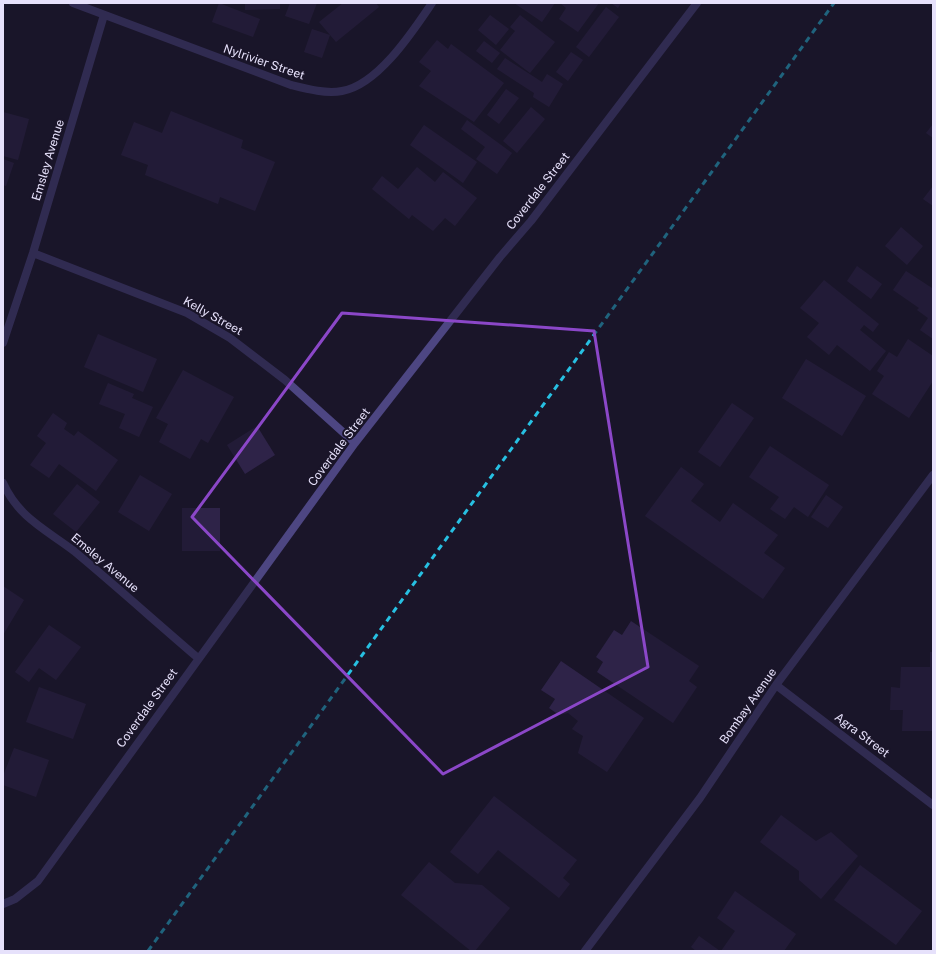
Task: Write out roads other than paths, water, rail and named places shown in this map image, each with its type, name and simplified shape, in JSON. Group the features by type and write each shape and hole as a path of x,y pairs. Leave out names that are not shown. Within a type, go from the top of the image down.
{"street":[{"path":"73,3 104,15"},
{"name":"Nylrivier Street","path":"104,15 291,85 311,90 343,92 366,81 381,69 411,33 432,3"},
{"name":"Coverdale Street","path":"3,904 15,899 38,881 355,443 500,257 531,221 697,3"},
{"name":"Emsley Avenue","path":"3,343 33,253 104,15"},
{"name":"Kelly Street","path":"33,253 187,313 230,338 285,380 355,443"},
{"name":"Bombay Avenue","path":"584,951 700,798 776,685 933,475"},
{"name":"Emsley Avenue","path":"3,483 7,492 26,517 74,551 198,658"},
{"name":"Agra Street","path":"776,685 933,805"}],"railway":[{"path":"148,951 834,3"}]}
